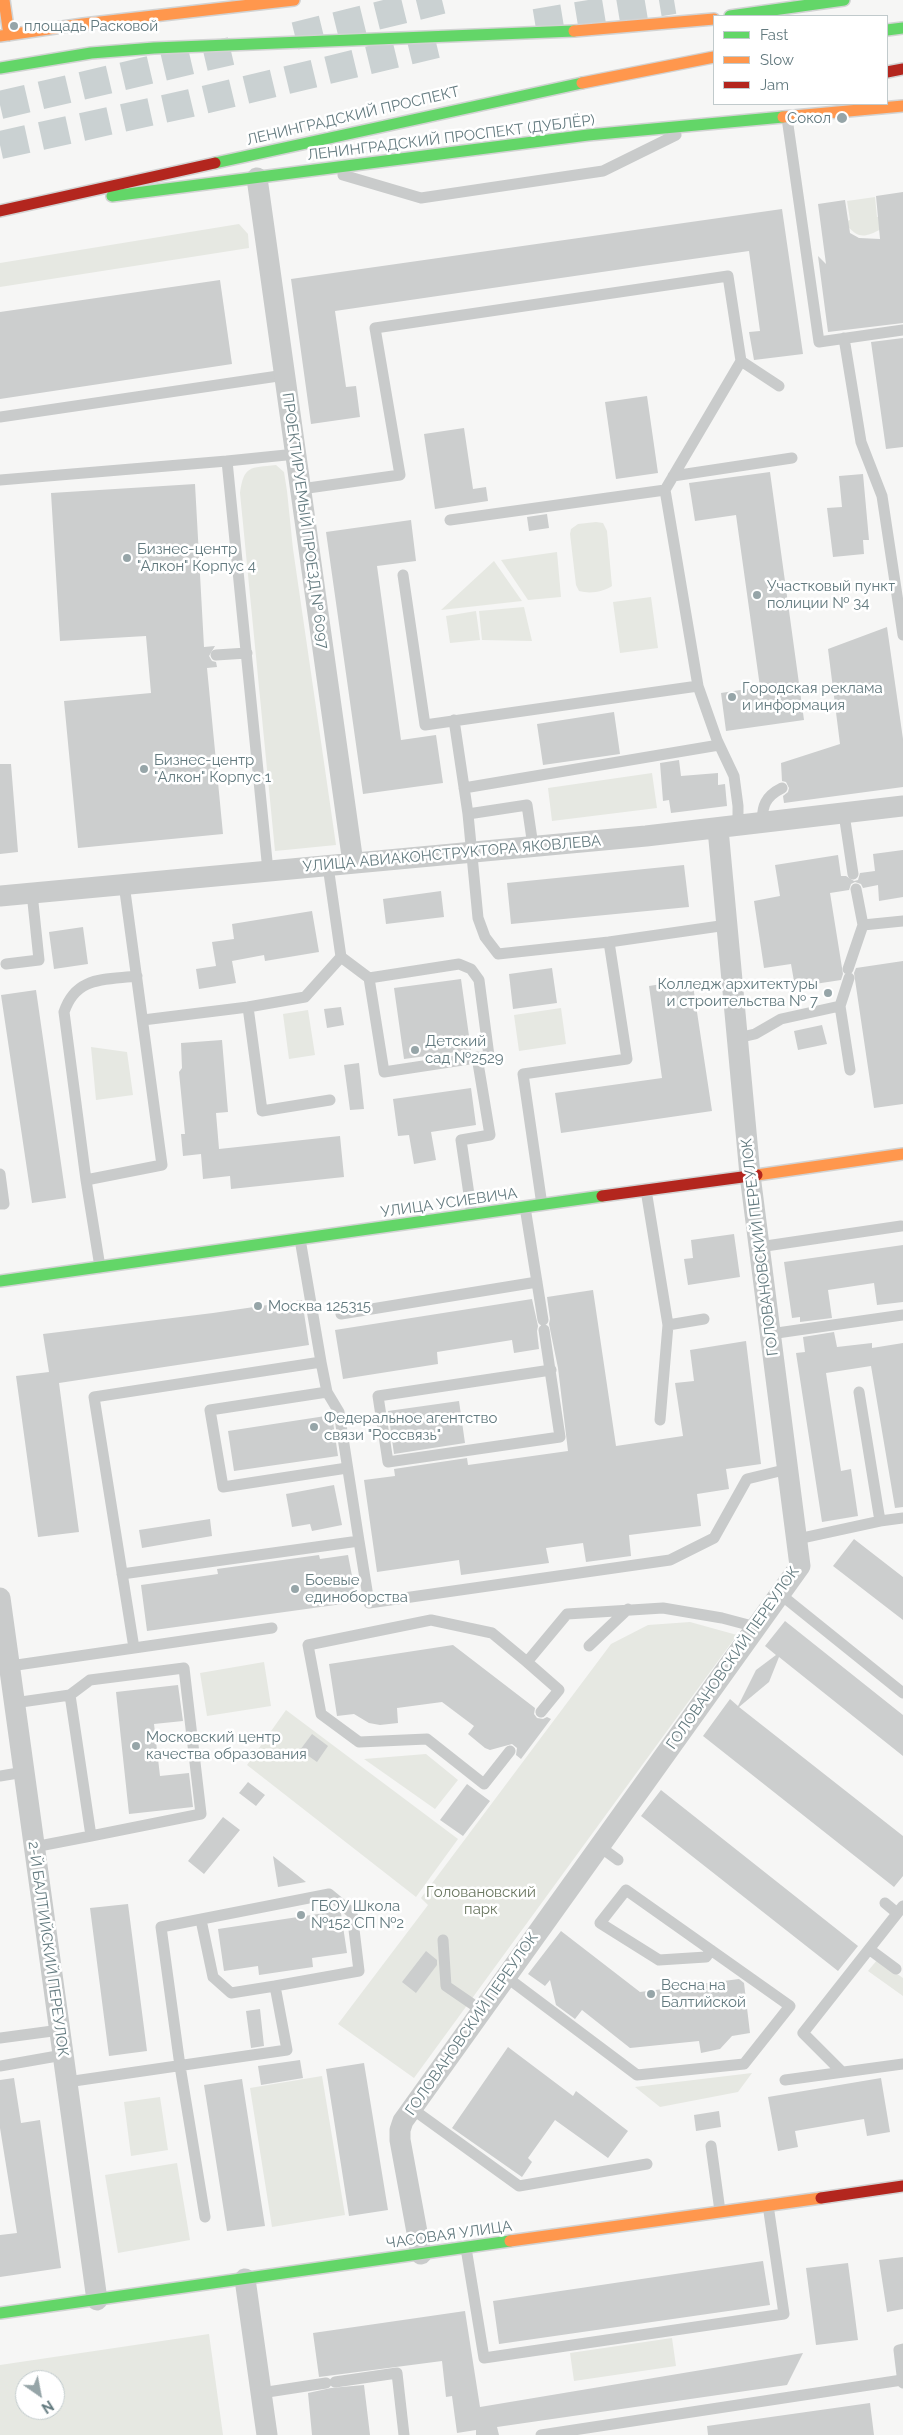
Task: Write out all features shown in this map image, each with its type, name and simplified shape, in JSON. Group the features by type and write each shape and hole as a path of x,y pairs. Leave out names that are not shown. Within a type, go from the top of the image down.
{"main road":[{"path":"4,0 5,35 83,24 294,0"},
{"path":"737,15 844,0"},
{"path":"0,68 91,53 154,48 610,29 713,18"},
{"path":"888,30 903,28"},
{"name":"ЛЕНИНГРАДСКИЙ ПРОСПЕКТ","path":"2,211 517,95 713,56"},
{"path":"888,72 903,69"},
{"name":"ЛЕНИНГРАДСКИЙ ПРОСПЕКТ (ДУБЛЁР)","path":"2,211 588,135 903,106"},
{"path":"588,135 690,114"},
{"name":"УЛИЦА УСИЕВИЧА","path":"0,1281 903,1154"},
{"name":"ЧАСОВАЯ УЛИЦА","path":"0,2313 903,2186"}],"street":[{"name":"ПРОЕКТИРУЕМЫЙ ПРОЕЗД № 6097","path":"258,178 353,864"},
{"name":"УЛИЦА АВИАКОНСТРУКТОРА ЯКОВЛЕВА","path":"0,896 728,828 903,806"},
{"name":"ГОЛОВАНОВСКИЙ ПЕРЕУЛОК","path":"421,2254 400,2140 400,2130 403,2121 800,1566 750,1175 727,924 728,828"},
{"name":"2-Й БАЛТИЙСКИЙ ПЕРЕУЛОК","path":"0,1598 98,2300"},
{"path":"244,2279 267,2435"}],"lane":[{"path":"787,118 819,342 903,330"},
{"path":"324,169 421,198 602,171 695,126"},
{"path":"301,489 400,475 375,328 728,276 741,361 665,490 698,686 719,744 734,776 738,806 728,828"},
{"path":"844,338 860,442 882,496 903,635"},
{"path":"741,361 779,386"},
{"path":"0,417 285,375"},
{"path":"0,480 296,454"},
{"path":"674,476 792,458"},
{"path":"227,460 268,871"},
{"path":"450,520 665,490"},
{"path":"403,576 425,725 698,686"},
{"path":"216,655 246,653"},
{"path":"454,720 468,814 478,918 485,937 498,954 609,942 727,924"},
{"path":"464,788 719,744"},
{"path":"763,824 761,812 764,804 772,793 782,788"},
{"path":"468,814 527,805 533,846"},
{"path":"844,814 853,874"},
{"path":"328,866 341,957 369,978 384,1072 489,1056 479,980 471,969 459,964 369,978"},
{"path":"86,1180 162,1166 124,884"},
{"path":"850,1070 840,1006 862,925 856,889"},
{"path":"6,964 39,960 32,893"},
{"path":"862,925 903,921"},
{"path":"542,1205 523,1074 626,1059 609,942"},
{"path":"143,1020 305,998 341,957"},
{"path":"100,1267 86,1180 64,1012 71,995 89,982 136,976"},
{"path":"737,1038 755,1034 781,1019 840,1006"},
{"path":"248,1007 262,1111 330,1100"},
{"path":"472,1215 461,1140 490,1136 477,1057"},
{"path":"0,1174 4,1204 0,1204"},
{"path":"646,1190 668,1324 660,1420"},
{"path":"525,1207 551,1370 560,1437 388,1462 378,1396 551,1370"},
{"path":"759,1247 901,1226"},
{"path":"300,1239 327,1392 338,1412 369,1603 670,1560 714,1538 746,1479 788,1469"},
{"path":"341,1314 537,1282"},
{"path":"770,1334 903,1315"},
{"path":"668,1324 704,1318"},
{"path":"134,1648 94,1398 321,1362"},
{"path":"327,1392 210,1410 223,1487 347,1468"},
{"path":"859,1392 880,1521"},
{"path":"797,1539 880,1521 903,1518"},
{"path":"122,1574 359,1541"},
{"path":"780,1594 903,1693"},
{"path":"527,1662 567,1614 663,1608 722,1618 756,1627"},
{"path":"590,1646 628,1609"},
{"path":"510,1751 484,1784 427,1739 359,1742 320,1714 308,1645 431,1620 492,1633 559,1690 541,1712"},
{"path":"10,1666 272,1628"},
{"path":"14,1703 70,1695 90,1680 184,1668 201,1814 34,1847"},
{"path":"70,1695 91,1836"},
{"path":"0,1776 24,1772"},
{"path":"599,1846 618,1860"},
{"path":"505,1976 637,2075 744,2064 790,2006 711,1950 626,1890 600,1922 659,1960 706,1956 711,1950"},
{"path":"201,1920 213,1977 232,1993 359,1971 352,1913 329,1894 161,1927 180,2066 205,2217"},
{"path":"842,2072 803,2033 900,1909 885,1903"},
{"path":"443,1940 446,1986 481,2010"},
{"path":"869,1949 896,1969"},
{"path":"67,2082 287,2050 275,1986"},
{"path":"0,2038 60,2030"},
{"path":"0,2066 63,2056"},
{"path":"785,2080 903,2064"},
{"path":"412,2108 519,2186 646,2164"},
{"path":"711,2146 720,2212"},
{"path":"466,2248 484,2358 784,2314 768,2205"},
{"path":"541,2435 903,2382 899,2350 903,2349"},
{"path":"261,2393 397,2373 404,2435"}],"green space":[{"path":"875,197 877,217 885,215 881,229 865,235 857,234 844,222 850,220 847,201"},
{"path":"239,224 248,234 249,248 0,287 0,263"},
{"path":"276,465 284,472 287,491 293,549 336,845 275,851 240,493 246,473 254,468"},
{"path":"603,523 607,531 612,586 596,592 579,591 576,585 571,529 578,524"},
{"path":"557,552 561,597 528,600 501,560"},
{"path":"494,561 522,601 441,610"},
{"path":"651,597 658,648 620,653 613,602"},
{"path":"524,607 532,641 482,640 479,611"},
{"path":"476,611 480,640 450,643 446,616"},
{"path":"652,773 657,808 552,821 548,788"},
{"path":"561,1008 566,1044 519,1051 514,1015"},
{"path":"308,1010 315,1055 289,1059 283,1014"},
{"path":"91,1047 127,1052 133,1095 96,1100"},
{"name":"Головановский парк","path":"690,1622 737,1635 414,2078 338,2024 428,1905 421,1898 611,1644 648,1625"},
{"path":"264,1662 271,1706 207,1716 200,1673"},
{"path":"286,1710 458,1839 416,1897 247,1765"},
{"path":"426,1754 458,1780 435,1809 364,1759"},
{"path":"877,1960 903,1978 903,1996 868,1971"},
{"path":"752,2073 738,2092 660,2107 635,2087"},
{"path":"322,2076 345,2215 272,2227 250,2088"},
{"path":"160,2097 168,2150 131,2156 124,2102"},
{"path":"177,2163 190,2240 118,2253 105,2175"},
{"path":"209,2334 223,2435 0,2435 0,2365"},
{"path":"672,2338 676,2366 574,2381 570,2353"}],"building":[{"path":"903,192 903,323 828,332 818,256 826,264 818,204 845,200 850,233 859,238 880,239 876,196"},
{"path":"782,209 803,354 754,360 749,332 760,331 749,251 643,266 335,311 346,387 356,386 360,417 311,424 291,279"},
{"path":"220,280 232,364 0,399 0,312"},
{"path":"903,338 903,447 886,449 871,342"},
{"path":"647,396 658,473 616,479 605,402"},
{"path":"464,428 473,489 486,487 488,501 435,509 424,434"},
{"path":"770,472 804,720 726,731 721,693 760,687 736,515 695,521 689,483"},
{"path":"863,474 869,540 863,540 864,554 833,557 827,508 842,507 839,476"},
{"path":"195,484 204,647 215,646 209,656 212,661 216,662 217,667 207,668 223,834 78,848 64,701 151,693 146,636 60,641 51,493"},
{"path":"547,514 549,528 529,531 527,517"},
{"path":"411,520 416,561 377,566 401,740 436,735 443,783 363,794 326,532"},
{"path":"887,627 903,739 903,787 784,803 783,796 788,792 789,788 786,782 782,781 781,763 840,744 828,649"},
{"path":"614,712 620,754 543,765 537,724"},
{"path":"679,760 681,776 718,773 718,785 725,784 727,806 671,813 669,800 663,801 660,763"},
{"path":"0,764 11,764 18,852 0,854"},
{"path":"903,850 903,897 879,901 878,885 863,888 861,884 855,882 851,884 849,890 830,893 843,974 841,980 795,987 791,964 764,968 754,901 780,896 775,865 838,855 841,876 846,876 854,881 858,880 860,873 875,871 873,854"},
{"path":"684,865 689,907 511,924 507,883"},
{"path":"441,891 444,917 386,924 383,899"},
{"path":"312,911 319,952 265,961 264,955 232,961 236,983 199,989 196,969 216,966 212,942 234,939 232,924"},
{"path":"83,927 88,964 54,969 49,932"},
{"path":"903,961 903,1104 874,1108 854,973 856,968"},
{"path":"552,968 557,1003 513,1009 509,974"},
{"path":"461,979 471,1050 404,1059 394,988"},
{"path":"692,979 712,1111 561,1133 555,1093 662,1078 649,986"},
{"path":"36,990 66,1198 32,1203 1,995"},
{"path":"341,1007 344,1025 327,1028 324,1009"},
{"path":"822,1025 827,1044 798,1050 794,1031"},
{"path":"222,1040 228,1112 216,1113 219,1149 340,1136 344,1177 231,1189 230,1176 203,1179 201,1154 183,1156 181,1134 185,1134 179,1072 182,1068 181,1043"},
{"path":"359,1063 364,1109 350,1110 344,1065"},
{"path":"471,1088 476,1125 431,1132 436,1160 414,1164 409,1135 398,1136 393,1099"},
{"path":"734,1234 740,1277 688,1285 684,1259 693,1258 691,1240"},
{"path":"903,1245 903,1302 877,1305 874,1283 828,1290 832,1318 800,1322 800,1317 792,1318 784,1262"},
{"path":"593,1290 616,1446 683,1436 675,1383 694,1381 690,1350 746,1341 761,1464 726,1469 729,1489 697,1494 701,1526 629,1535 631,1556 586,1562 583,1543 546,1548 549,1563 461,1575 459,1560 377,1572 364,1480 395,1476 394,1469 467,1458 468,1465 568,1451 558,1368 549,1324 547,1297"},
{"path":"532,1299 538,1326 539,1349 514,1353 512,1340 437,1352 438,1364 343,1379 335,1330"},
{"path":"302,1300 309,1345 59,1383 79,1532 38,1537 16,1376 49,1372 43,1334"},
{"path":"834,1332 837,1347 872,1343 872,1348 903,1343 903,1507 895,1508 871,1366 826,1373 841,1471 851,1469 858,1516 822,1522 796,1353 805,1352 803,1337"},
{"path":"459,1401 465,1443 394,1454 388,1411"},
{"path":"332,1415 338,1456 234,1471 228,1431"},
{"path":"334,1485 342,1525 312,1531 310,1524 292,1527 286,1494"},
{"path":"210,1519 212,1536 142,1548 139,1530"},
{"path":"854,1539 903,1577 903,1620 833,1566"},
{"path":"319,1555 320,1559 348,1555 357,1602 147,1631 141,1585 218,1574 217,1569"},
{"path":"785,1621 903,1715 903,1756 779,1657 769,1682 739,1707 903,1836 903,1876 894,1887 703,1736 730,1699 738,1706 756,1670 776,1655 765,1646"},
{"path":"453,1645 535,1708 534,1714 537,1718 543,1719 547,1717 551,1719 521,1759 516,1755 517,1748 512,1744 490,1750 485,1748 468,1734 474,1726 442,1702 397,1708 398,1723 380,1725 369,1723 354,1714 337,1716 329,1664"},
{"path":"178,1685 183,1721 154,1724 160,1776 189,1773 193,1807 129,1814 116,1692"},
{"path":"312,1734 328,1746 317,1762 300,1750"},
{"path":"248,1782 265,1795 256,1806 239,1793"},
{"path":"467,1784 490,1801 463,1836 440,1820"},
{"path":"661,1790 858,1946 838,1971 641,1816"},
{"path":"223,1817 240,1830 204,1874 188,1861"},
{"path":"273,1856 306,1882 278,1887"},
{"path":"128,1904 147,2051 109,2056 90,1908"},
{"path":"338,1911 341,1913 347,1953 312,1958 313,1967 259,1975 258,1966 224,1971 218,1929"},
{"name":"Весна на Балтийской","path":"561,1931 640,1992 739,1979 744,1983 750,2033 732,2036 720,2049 701,2053 699,2041 630,2048 582,2010 575,2019 556,2005 550,1980 545,1986 528,1974"},
{"path":"426,1951 437,1960 437,1965 416,1993 402,1982"},
{"path":"260,2009 264,2046 251,2048 246,2011"},
{"path":"508,2047 573,2096 576,2091 628,2131 608,2158 555,2120 528,2158 532,2162 522,2177 452,2128"},
{"path":"300,2060 303,2078 261,2085 258,2066"},
{"path":"364,2063 388,2210 349,2216 326,2069"},
{"path":"14,2078 21,2123 40,2120 61,2268 0,2277 0,2235 17,2233 0,2128 0,2080"},
{"path":"881,2078 890,2132 867,2136 864,2119 795,2131 798,2147 778,2151 768,2097"},
{"path":"242,2079 265,2226 227,2231 204,2085"},
{"path":"719,2111 721,2127 696,2131 694,2115"},
{"path":"903,2257 903,2309 887,2312 879,2260"},
{"path":"763,2261 770,2305 499,2344 493,2301"},
{"path":"848,2263 858,2340 816,2345 806,2268"},
{"path":"465,2311 480,2407 803,2353 787,2385 497,2427 499,2435 476,2435 476,2430 457,2433 452,2396 446,2397 442,2361 319,2377 313,2333"},
{"path":"364,2385 370,2435 312,2435 308,2393 331,2388"},
{"path":"870,2403 874,2435 708,2435 707,2426"}],"tunnel":[{"path":"295,36 442,0"},
{"path":"535,23 674,0"},
{"path":"0,145 191,103 437,44"},
{"path":"0,105 231,51"}],"traffic: fast":[{"path":"737,15 844,0"},
{"path":"888,30 903,28"},
{"path":"0,68 91,53 154,48 574,31"},
{"path":"215,163 582,83"},
{"path":"112,196 588,135 783,117"},
{"path":"0,1281 602,1196"},
{"path":"0,2313 510,2241"}],"traffic: slow":[{"path":"4,0 9,35"},
{"path":"0,36 83,24 294,0"},
{"path":"574,31 713,19"},
{"path":"582,83 713,57"},
{"path":"783,117 903,106"},
{"path":"757,1175 903,1154"},
{"path":"510,2241 821,2198"}],"traffic: jam":[{"path":"888,72 903,69"},
{"path":"0,211 215,163"},
{"path":"602,1196 757,1175"},
{"path":"821,2198 903,2186"}],"place":[{"name":"площадь Расковой","path":"14,26"},
{"name":"Сокол","path":"842,118"},
{"name":"Бизнес-центр \"Алкон\" Корпус 4","path":"127,558"},
{"name":"Участковый пункт полиции № 34","path":"757,595"},
{"name":"Городская реклама и информация","path":"732,697"},
{"name":"Бизнес-центр \"Алкон\" Корпус 1","path":"144,769"},
{"name":"Колледж архитектуры и строительства № 7","path":"828,993"},
{"name":"Детский сад №2529","path":"415,1050"},
{"name":"Москва 125315","path":"258,1306"},
{"name":"Федеральное агентство связи \"Россвязь\"","path":"314,1427"},
{"name":"Боевые единоборства","path":"295,1589"},
{"name":"Московский центр качества образования","path":"136,1746"},
{"name":"ГБОУ Школа №152 СП №2","path":"301,1915"},
{"name":"Весна на Балтийской","path":"651,1994"}]}
